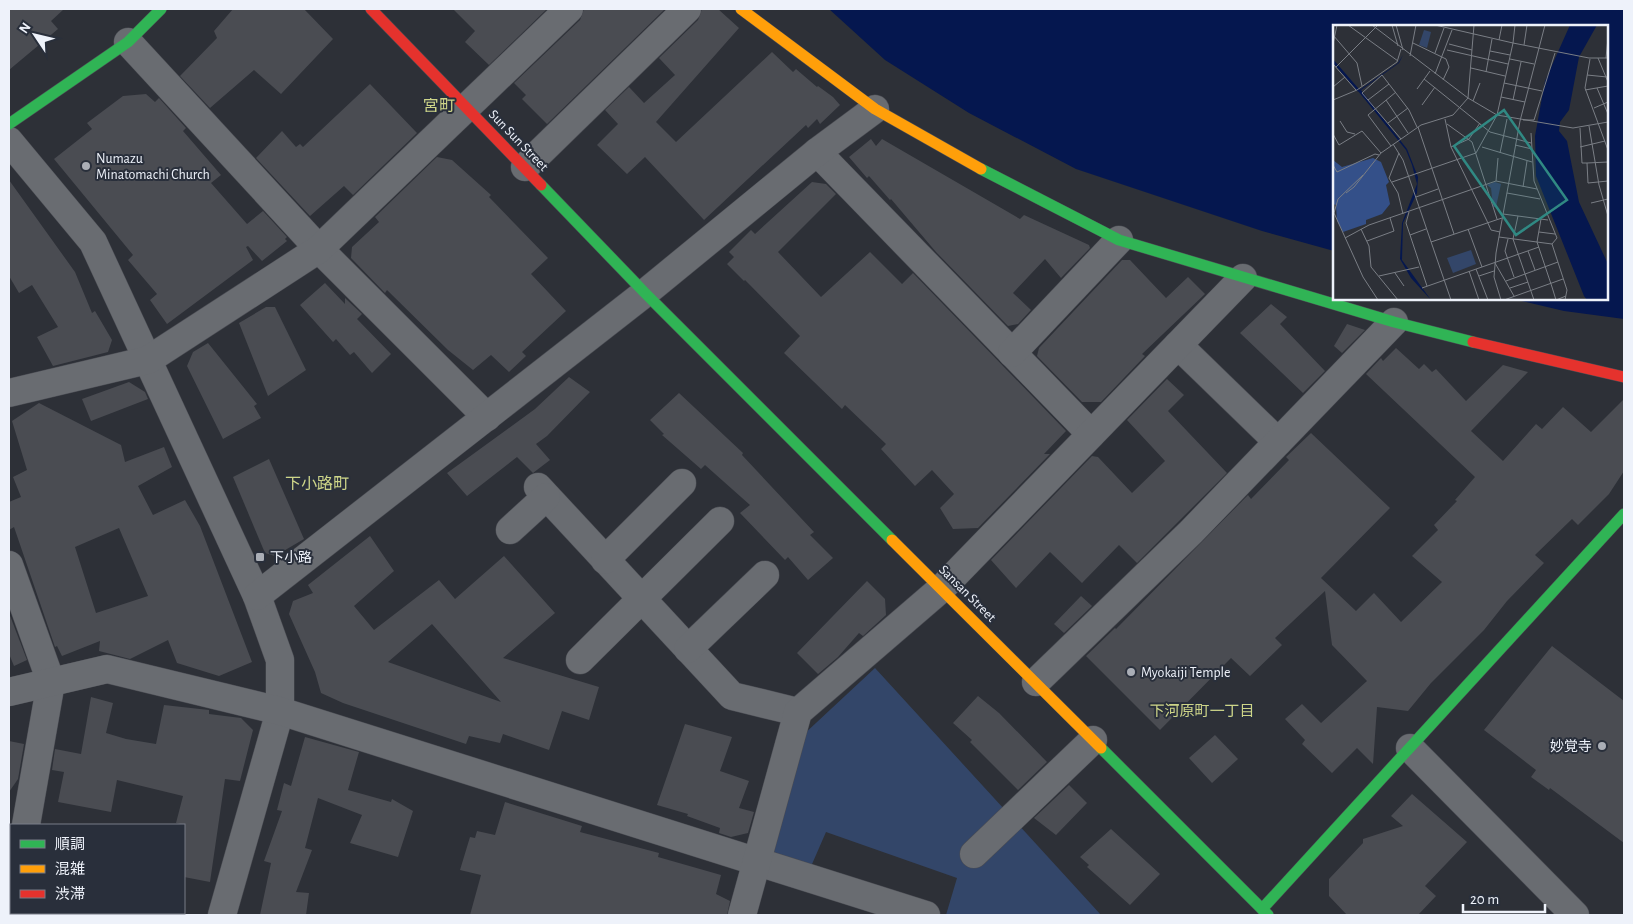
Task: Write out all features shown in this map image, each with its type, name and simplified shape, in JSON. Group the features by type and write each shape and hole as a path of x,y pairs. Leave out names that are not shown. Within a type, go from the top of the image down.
{"street":[{"path":"9,124 128,42 161,9"},
{"name":"Sun Sun Street","path":"371,9 645,293"},
{"path":"9,392 148,360 319,249 569,9"},
{"path":"525,167 687,9"},
{"path":"742,9 875,109 991,175 1119,240 1394,322 1558,363 1624,377"},
{"path":"128,42 319,249 487,417"},
{"path":"258,596 645,293 818,152 875,109"},
{"path":"9,140 93,242 258,596 280,660 280,711 222,915"},
{"path":"818,152 1092,434"},
{"path":"1012,353 1119,240"},
{"path":"742,915 798,712 942,588 1243,278"},
{"name":"Sansan Street","path":"645,293 1265,912"},
{"path":"1036,682 1191,532 1394,322"},
{"path":"1178,344 1278,442"},
{"path":"605,560 682,484"},
{"path":"510,530 542,492 732,696 798,712"},
{"path":"1265,912 1410,748 1624,514"},
{"path":"580,660 720,522"},
{"path":"9,565 51,682 26,824"},
{"path":"688,649 766,575"},
{"path":"9,692 107,669 280,711 926,915"},
{"path":"974,854 1093,740"},
{"path":"1410,748 1575,915"}],"shaded area":[{"path":"829,9 1624,9 1624,319 1564,311 1517,300 1608,300 1608,25 1333,25 1333,251 1262,231 1076,169 969,113 885,60"},
{"path":"875,668 1101,915 946,915 957,878 826,832 809,871 763,860 802,736"}],"building":[{"path":"9,9 64,9 51,21 58,29 9,70"},
{"path":"233,9 304,9 333,39 281,94 254,70 210,108 180,76 217,38 214,31"},
{"path":"453,9 547,9 489,65 465,42 475,31"},
{"path":"584,9 665,9 547,124 522,99 526,95 514,83 580,20"},
{"path":"702,9 718,9 739,28 656,122 676,142 772,52 793,72 796,69 817,87 833,97 840,105 820,124 817,119 808,128 806,125 704,220 645,157 627,174 597,145 618,124 605,110 629,87 644,103 675,75 659,58 698,20"},
{"path":"370,84 417,133 353,195 344,186 310,216 256,158 282,131 296,147 300,144 303,147"},
{"path":"146,94 155,102 159,98 186,128 183,131 221,175 211,183 247,224 263,211 287,237 285,239 287,241 262,261 248,246 246,247 253,260 167,324 150,300 157,294 128,260 133,255 54,159 92,129 87,123 123,96"},
{"path":"871,139 876,146 882,139 1020,219 1024,215 1089,245 1090,248 1061,278 1045,259 1013,293 1031,310 1018,324 1008,326 936,252 891,199 869,176 867,178 849,157"},
{"path":"437,157 452,160 491,195 489,197 548,258 531,274 566,311 522,352 526,356 509,372 491,355 473,370 448,350 387,290 385,293 351,258 352,247 379,222 375,217"},
{"path":"9,180 75,272 92,313 95,311 112,340 108,352 53,366 37,337 58,327 32,285 19,293 9,276"},
{"path":"812,182 826,184 836,194 778,252 821,297 870,252 902,284 913,273 1066,431 1044,454 1050,454 978,528 953,529 940,508 954,494 932,470 915,486 881,449 886,444 845,405 842,409 784,353 800,336 727,264 734,257 729,252 751,230 755,234"},
{"path":"1122,260 1130,260 1166,298 1188,277 1205,294 1142,354 1145,356 1101,402 1082,402 1037,356 1039,348"},
{"path":"325,283 345,304 345,298 362,314 357,319 391,354 372,373 354,352 350,355 336,339 333,342 300,305"},
{"path":"1271,304 1287,317 1280,324 1325,371 1303,393 1240,333"},
{"path":"266,307 275,307 306,370 268,396 239,323"},
{"path":"1347,324 1365,330 1342,353 1334,346"},
{"path":"208,343 257,404 254,406 261,418 223,439 187,366 193,352"},
{"path":"1396,348 1419,369 1424,364 1432,372 1436,369 1466,401 1503,365 1528,372 1471,431 1503,461 1536,424 1542,429 1563,407 1591,432 1624,399 1624,471 1609,494 1578,525 1572,519 1535,555 1544,563 1507,601 1484,630 1431,683 1408,711 1377,707 1373,764 1357,748 1332,773 1302,744 1305,740 1285,719 1302,704 1321,723 1367,681 1332,645 1325,591 1275,638 1282,645 1250,676 1231,658 1160,730 1086,656 1116,629 1248,495 1251,499 1289,460 1286,457 1311,433 1390,508 1321,578 1356,611 1374,593 1401,622 1442,582 1412,556 1438,530 1434,525 1457,501 1455,500 1475,477 1366,374 1381,358 1383,361"},
{"path":"569,377 590,392 547,436 536,444 550,460 533,473 517,457 467,496 447,473 535,409"},
{"path":"1167,379 1184,395 1168,411 1227,473 1137,563 1119,545 1082,583 1050,552 1016,588 991,560 1092,456 1098,457 1132,493 1165,461 1127,420"},
{"path":"129,382 145,392 148,399 91,421 82,399"},
{"path":"679,393 743,453 742,455 814,532 810,535 833,558 808,580 788,557 785,560 740,513 750,505 705,465 701,469 662,435 664,434 650,420"},
{"path":"39,403 121,445 125,462 164,447 172,467 138,486 153,515 185,500 200,526 252,662 219,676 177,663 168,640 130,659 99,651 100,641 62,656 57,646 55,647 14,527 9,530 9,502 21,497 13,477 27,470 12,421","holes":["119,528 148,596 96,613 75,547"]},
{"path":"269,459 304,539 275,556 265,553 233,477"},
{"path":"370,536 394,571 354,606 374,630 439,580 455,599 504,556 555,613 503,658 599,687 589,720 562,711 549,750 503,734 500,743 469,736 466,744 343,703 321,693 315,672 289,614 293,601 313,593 308,585","holes":["432,624 501,702 388,662"]},
{"path":"867,581 885,599 886,615 863,636 859,633 838,657 818,674 797,653"},
{"path":"1081,596 1092,606 1064,633 1054,624"},
{"path":"9,613 27,660 14,666 9,654"},
{"name":"妙覚寺","path":"1552,646 1624,701 1624,843 1550,788 1549,790 1531,777 1536,770 1484,730"},
{"path":"978,696 999,713 1047,762 1018,790 970,742 972,740 953,723"},
{"path":"91,697 113,703 106,733 126,739 156,744 164,705 209,710 209,714 241,718 253,730 240,781 225,779 210,882 185,877 185,824 176,823 183,796 117,780 111,812 58,802 64,772 52,770 55,749 81,754"},
{"path":"685,724 732,737 720,771 749,781 739,808 754,812 748,833 731,837 719,833 720,828 687,816 688,814 657,805"},
{"path":"1215,735 1238,759 1212,783 1189,758"},
{"path":"305,737 359,752 348,790 391,802 392,799 413,811 398,857 350,843 362,815 318,798 305,848 312,850 296,892 309,893 306,915 260,915 271,863 264,861 282,811 277,810 284,783 291,786"},
{"path":"9,741 24,744 18,779 9,792"},
{"path":"1069,785 1087,803 1056,835 1034,818"},
{"path":"1412,794 1467,842 1425,886 1436,896 1418,915 1347,915 1329,896 1329,879 1363,843 1363,839 1403,826 1391,816"},
{"path":"505,802 582,826 580,832 659,853 658,857 721,875 716,894 730,901 727,915 470,915 481,875 460,870 470,837 475,838 477,831 495,835"},
{"path":"1111,829 1160,874 1130,905 1087,867 1089,865 1080,857"}],"traffic: fast":[{"path":"9,124 128,42 161,9"},
{"path":"981,169 1119,240 1394,322 1473,342"},
{"path":"541,185 645,293 892,540"},
{"path":"1262,909 1624,514"},
{"path":"1101,748 1268,915"}],"traffic: slow":[{"path":"741,9 875,109 981,169"},
{"path":"892,540 1101,748"}],"traffic: jam":[{"path":"371,9 541,185"},
{"path":"1473,342 1624,377"}],"place":[{"name":"Numazu Minatomachi Church","path":"86,166"},
{"name":"下小路","path":"260,557"},
{"name":"Myokaiji Temple","path":"1131,672"},
{"name":"妙覚寺","path":"1602,746"}],"district":[{"name":"宮町","path":"439,105"},
{"name":"下小路町","path":"317,483"},
{"name":"下河原町一丁目","path":"1202,711"}]}
